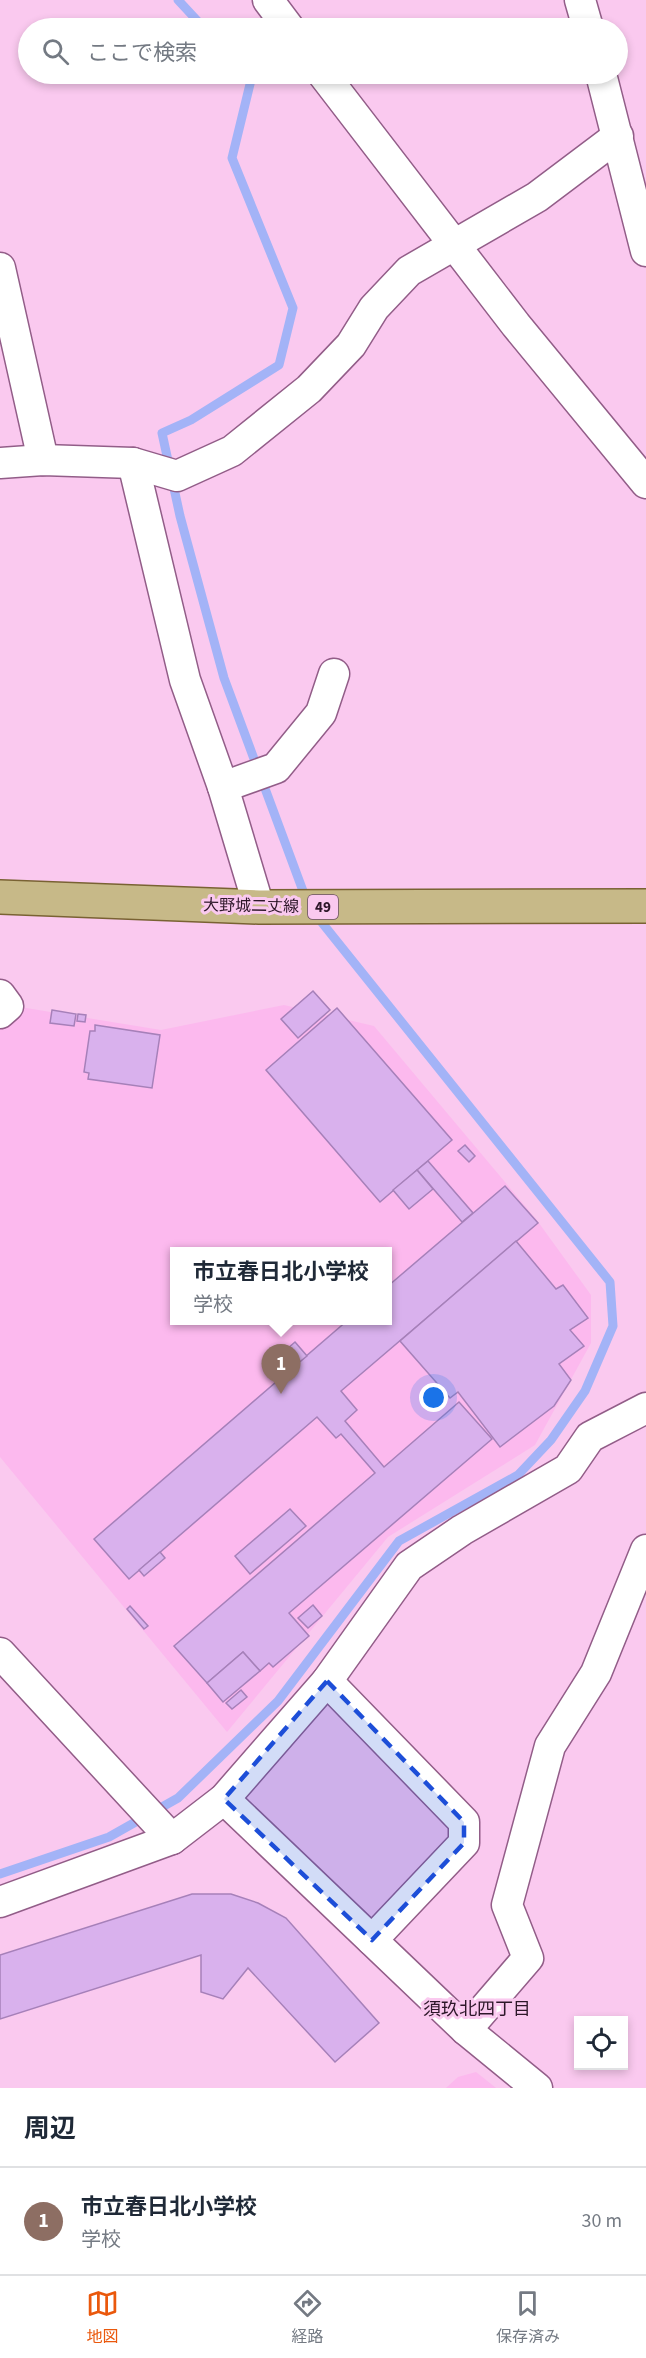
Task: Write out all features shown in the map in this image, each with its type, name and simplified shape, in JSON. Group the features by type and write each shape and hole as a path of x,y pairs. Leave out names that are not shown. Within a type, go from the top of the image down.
{"main road":[{"name":"大野城二丈線","path":"0,897 259,907 646,906"}],"street":[{"path":"268,0 282,18"},
{"path":"580,0 585,18"},
{"path":"331,84 516,325 646,483"},
{"path":"603,84 646,251"},
{"path":"0,463 43,460 133,463 177,476 232,451 309,389 351,345 374,308 410,271 537,197 618,136"},
{"path":"0,268 43,460"},
{"path":"133,463 185,680 223,787 259,907"},
{"path":"223,787 276,768 321,713 334,674"},
{"path":"0,995 8,1006 0,1013"},
{"path":"0,1902 172,1839 224,1799 327,1680 409,1566 462,1530 568,1469 590,1437 646,1408"},
{"path":"466,2030 528,1958 507,1905 550,1746 596,1673 640,1589 646,1550"},
{"path":"0,1653 172,1839"},
{"path":"327,1680 464,1822 464,1843 372,1941"},
{"path":"224,1799 466,2030 537,2088"}],"highlighted area":[{"path":"327,1681 464,1822 464,1843 372,1940 224,1799"}],"shaded area":[{"path":"284,1005 374,1026 536,1219 591,1295 591,1343 535,1445 388,1537 227,1732 0,1457 0,1024 20,1007 161,1030"},
{"path":"476,2072 496,2088 446,2088 458,2077"}],"building":[{"path":"313,991 330,1010 298,1038 281,1019"},
{"path":"337,1008 452,1140 380,1202 266,1070"},
{"path":"52,1010 76,1014 74,1026 50,1023"},
{"path":"78,1014 86,1015 85,1022 77,1021"},
{"path":"95,1025 160,1035 152,1088 88,1079 89,1073 84,1072 90,1031 95,1031"},
{"path":"465,1145 475,1156 469,1162 458,1151"},
{"path":"428,1161 473,1213 462,1222 417,1170"},
{"path":"417,1170 433,1189 409,1209 393,1190"},
{"path":"505,1186 538,1223 341,1391 357,1410 345,1421 384,1467 459,1402 492,1439 289,1613 309,1636 273,1667 269,1663 260,1671 243,1652 207,1683 174,1646 375,1473 341,1434 336,1438 317,1417 129,1579 94,1539 342,1325 392,1325 392,1283"},
{"path":"516,1241 556,1289 563,1285 588,1318 570,1330 584,1346 559,1364 571,1380 554,1406 500,1447 458,1392 450,1398 400,1341"},
{"path":"295,1342 307,1356 291,1369 279,1356"},
{"path":"290,1509 306,1526 250,1574 235,1556"},
{"path":"160,1552 165,1558 144,1576 139,1570"},
{"path":"313,1605 322,1616 308,1628 298,1618"},
{"path":"130,1606 148,1626 144,1629 127,1609"},
{"path":"243,1652 260,1671 223,1702 207,1683"},
{"path":"241,1690 247,1697 232,1709 226,1703"},
{"path":"192,1894 231,1894 258,1903 286,1918 379,2023 335,2062 248,1968 223,1999 201,1992 201,1955 0,2019 0,1955"}],"waterway":[{"path":"178,0 195,18"},
{"path":"250,84 232,158 293,308 279,365 191,420 162,433 180,516 224,678 306,899"},
{"path":"0,1874 109,1837 178,1798 278,1701 399,1541 518,1475 551,1440 585,1391 613,1326 610,1282 315,914"}],"place":[{"name":"市立春日北小学校","path":"281,1394"}],"district":[{"name":"須玖北四丁目","path":"477,2009"}]}
